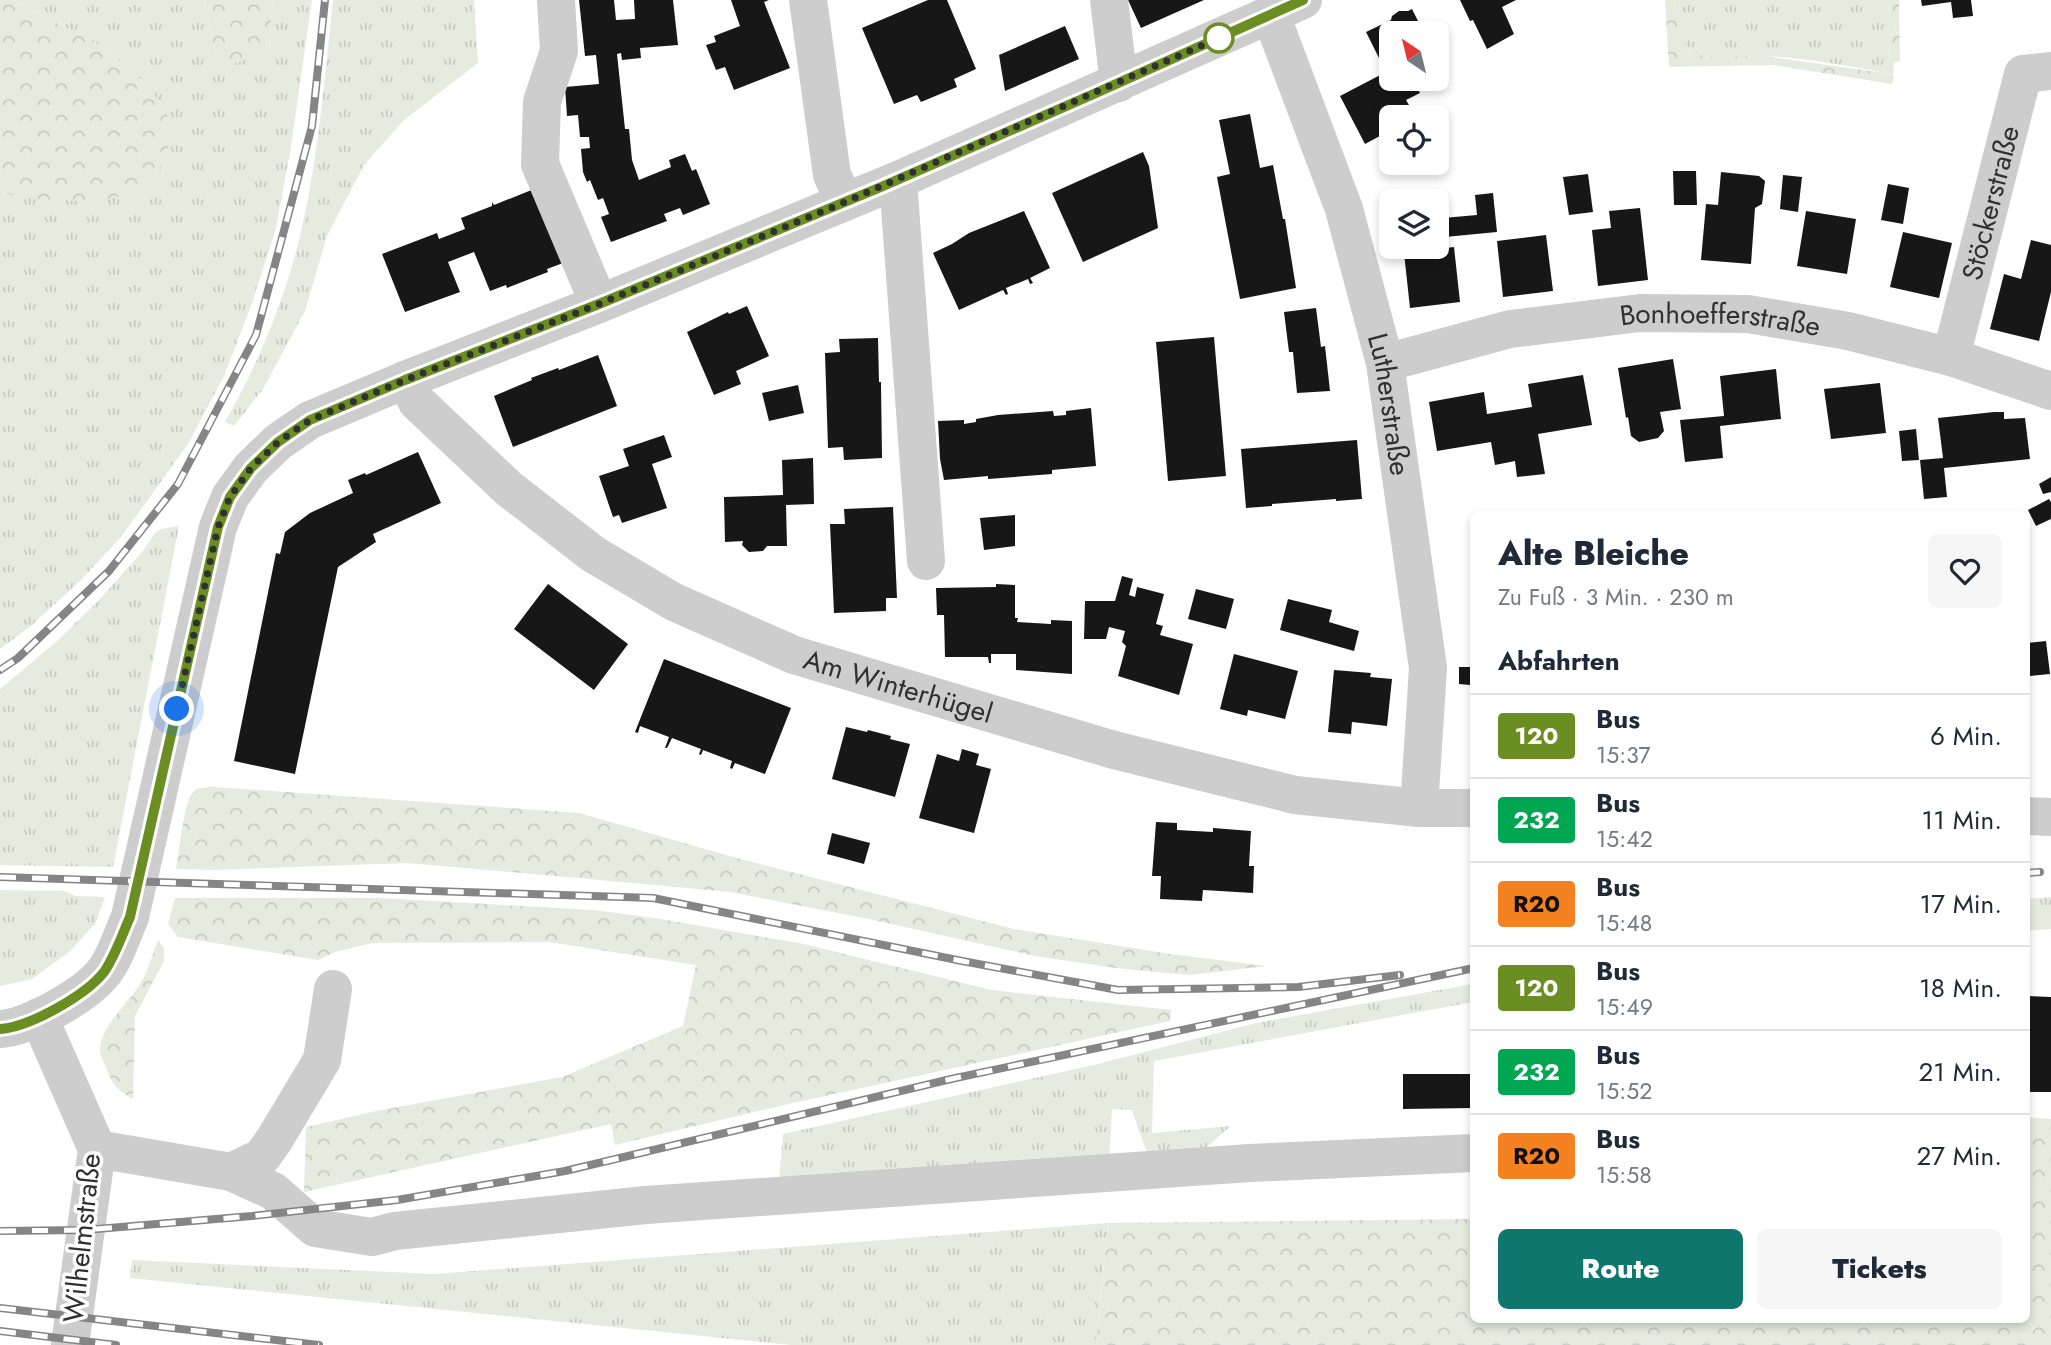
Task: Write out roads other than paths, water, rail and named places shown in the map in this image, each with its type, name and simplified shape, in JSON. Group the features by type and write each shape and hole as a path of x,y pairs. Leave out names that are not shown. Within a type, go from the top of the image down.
{"street":[{"path":"556,0 559,51 542,102 540,164 599,304"},
{"path":"808,0 832,175 845,202"},
{"path":"1109,0 1119,83"},
{"path":"0,1029 39,1017 77,996 104,972 130,917 218,527 230,497 251,468 278,442 310,420 898,180 1287,8"},
{"name":"Lutherstraße","path":"1287,8 1385,363 1428,668 1419,808"},
{"name":"Stöckerstraße","path":"1951,357 2024,74 2051,71"},
{"path":"898,180 926,561"},
{"name":"Bonhoefferstraße","path":"1385,363 1510,328 1640,313 1748,314 1848,331 1951,357 2051,391"},
{"name":"Am Winterhügel","path":"405,380 417,402 508,488 593,554 674,602 794,655 1114,750 1295,795 1419,808 1470,808"},
{"path":"2030,817 2051,817"},
{"path":"231,1172 262,1157 322,1060 333,989"},
{"name":"Wilhelmstraße","path":"39,1017 97,1149 70,1345"},
{"path":"97,1149 231,1172 273,1191 315,1228 372,1237 395,1231 646,1205 1250,1164 1470,1153"}],"railway":[{"path":"0,670 18,658 109,571 178,484 256,335 312,126 325,0"},
{"path":"2030,873 2040,872"},
{"path":"0,877 653,898 1118,990 1298,987 1400,975"},
{"path":"0,1231 85,1230 252,1216 397,1200 565,1171 951,1079 1470,969"},
{"path":"0,1308 319,1345"},
{"path":"0,1331 116,1345"}]}
